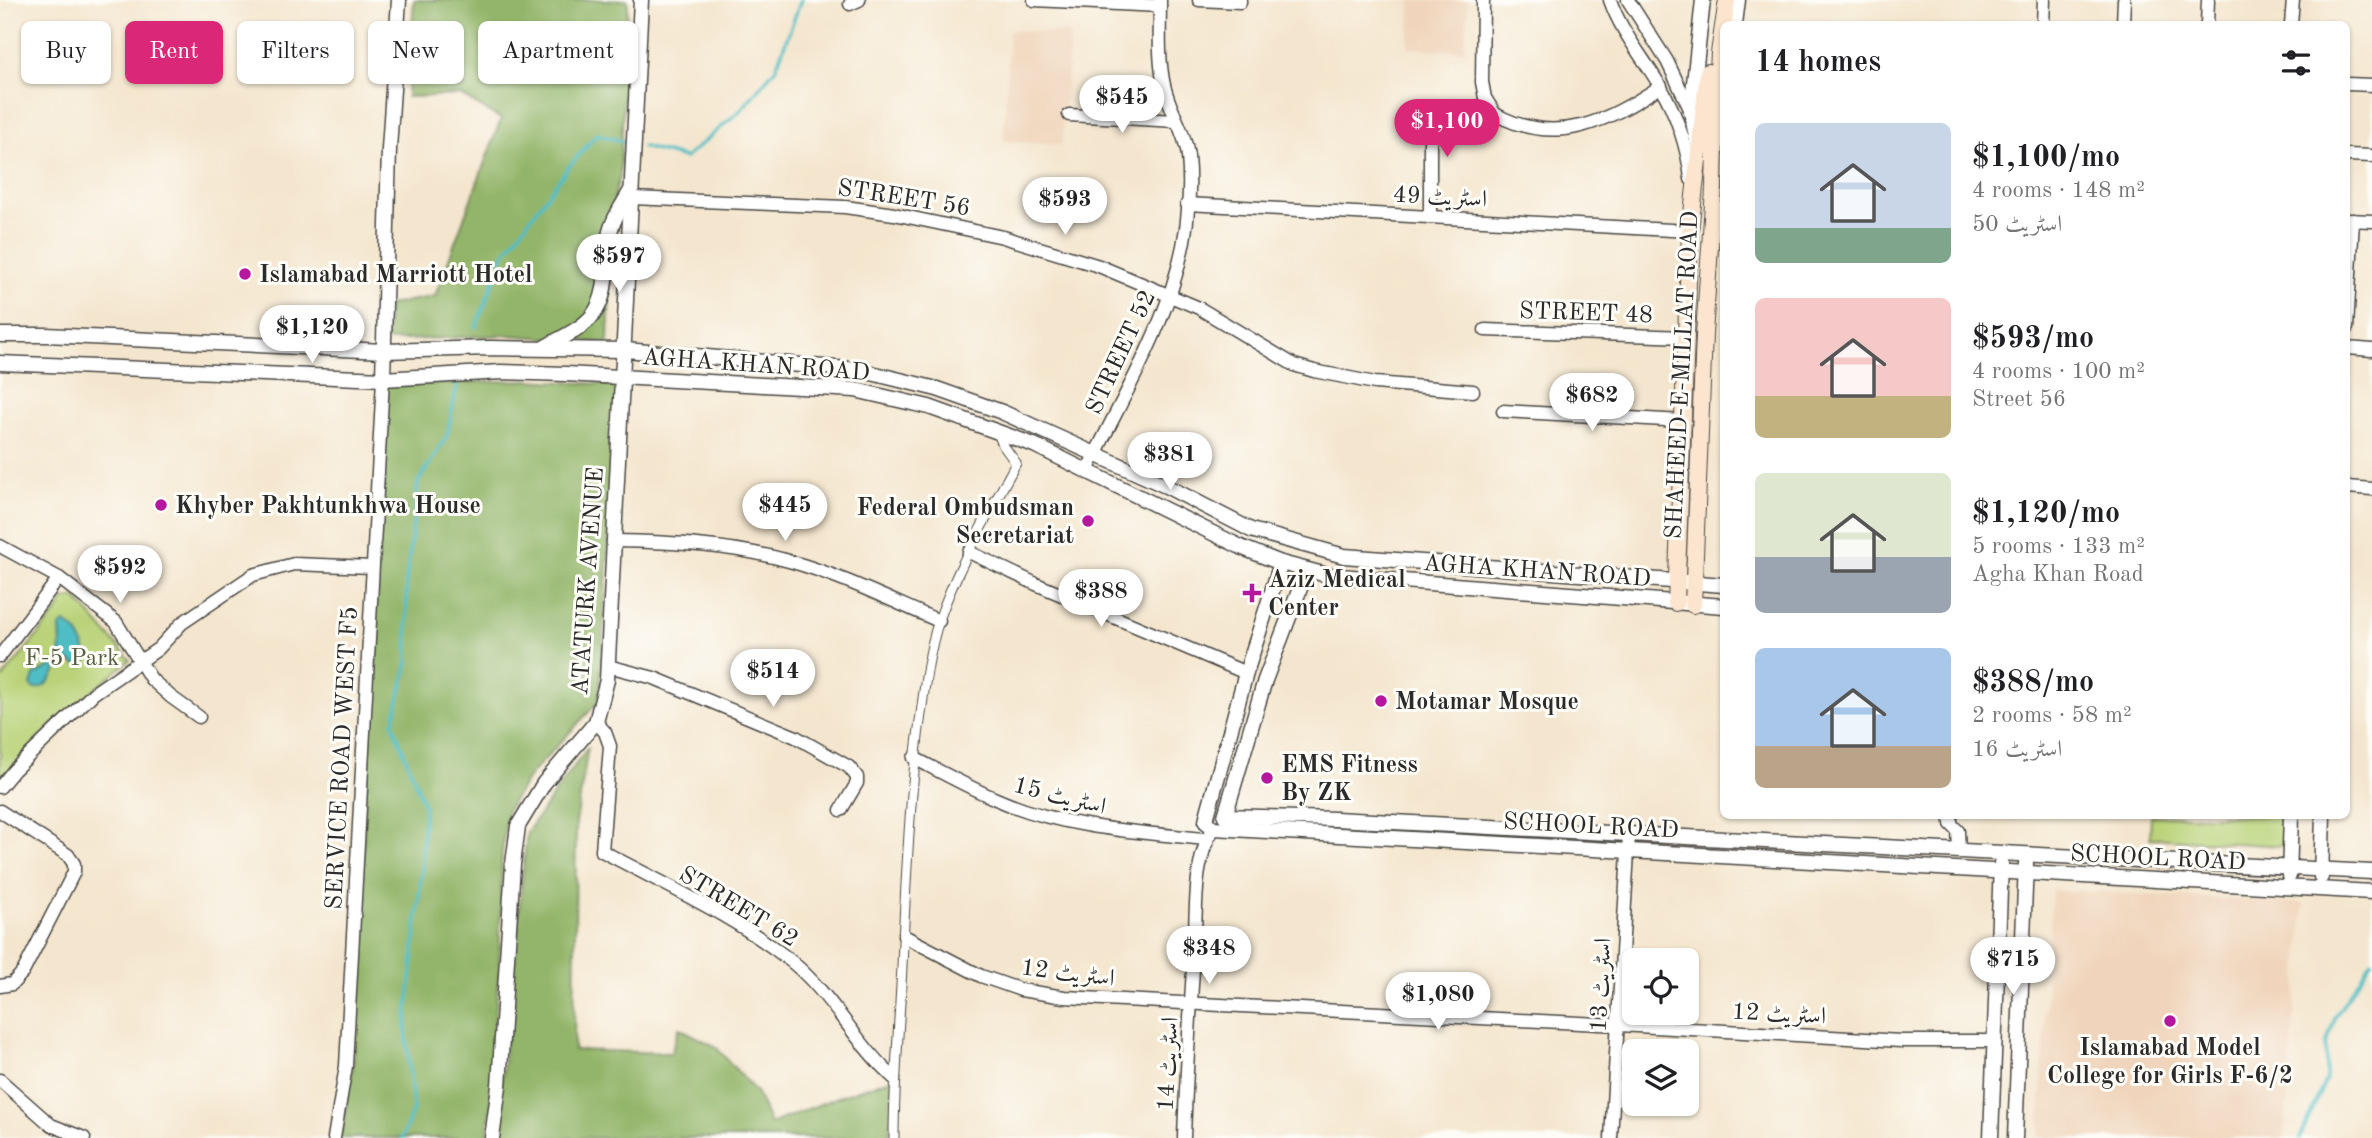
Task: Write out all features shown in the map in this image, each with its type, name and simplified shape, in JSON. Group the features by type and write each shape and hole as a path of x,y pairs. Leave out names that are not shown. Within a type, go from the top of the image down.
{"main road":[{"name":"SHAHEED-E-MILLAT ROAD","path":"1676,604 1675,582 1689,416 1712,217 1719,189 1712,152 1718,0"},
{"name":"SHAHEED-E-MILLAT ROAD","path":"1724,21 1727,0"},
{"name":"SHAHEED-E-MILLAT ROAD","path":"1693,605 1686,337 1691,217 1712,152 1720,46"},
{"path":"1691,217 1712,217"}],"street":[{"path":"383,379 389,149 399,0"},
{"name":"ATATURK AVENUE","path":"492,1138 499,1086 513,864 518,826 544,783 596,722 607,680 641,0"},
{"path":"1034,0 1160,3"},
{"path":"1199,0 1240,0"},
{"path":"1483,0 1482,82 1492,118"},
{"path":"1610,0 1623,30 1669,102 1689,162 1691,217"},
{"path":"1628,0 1667,61 1691,111"},
{"name":"SHAHEED-E-MILLAT ROAD","path":"1703,0 1691,111 1712,152"},
{"path":"1735,21 1738,0"},
{"path":"2043,21 2044,0"},
{"path":"2123,0 2123,21"},
{"path":"2207,21 2208,0"},
{"path":"2291,21 2293,0"},
{"name":"STREET 52","path":"1087,471 1160,324 1182,256 1188,156 1184,135 1176,121 1164,85 1160,3"},
{"path":"2350,84 2372,85"},
{"path":"1430,217 1430,126 1450,127 1450,120 1492,118 1537,130 1587,127 1633,105 1661,86"},
{"path":"1069,115 1176,121"},
{"name":"SHAHEED-E-MILLAT ROAD","path":"1712,152 1720,135"},
{"path":"2350,155 2372,156"},
{"path":"542,348 576,329 595,313 606,274 611,230 632,193"},
{"name":"STREET 56","path":"632,193 845,207 894,214 1003,237 1099,266 1199,308 1294,365 1314,372 1375,383 1473,391"},
{"name":"اسٹریٹ 49","path":"1187,204 1430,217 1691,217"},
{"path":"2350,220 2372,221"},
{"name":"STREET 48","path":"1485,330 1686,337"},
{"name":"AGHA KHAN ROAD","path":"0,335 384,351 542,348 625,350 859,370 937,389 1002,412 1251,530 1344,556 1720,585"},
{"path":"2350,348 2372,350"},
{"name":"AGHA KHAN ROAD","path":"0,363 383,379 501,372 855,390 929,407 997,430 1034,445 1243,548 1307,570 1341,578 1720,606"},
{"name":"SERVICE ROAD WEST F5","path":"334,1138 346,1066 383,379"},
{"path":"1503,411 1689,416"},
{"path":"894,1138 894,1078 914,758 929,656 939,621 969,552 1016,463 1003,445 997,430"},
{"path":"2350,487 2372,489"},
{"path":"613,541 698,545 774,557 809,567 939,621"},
{"path":"0,546 59,578 116,622 151,679 199,717"},
{"path":"969,552 1036,584 1246,673"},
{"path":"1341,578 1344,556"},
{"path":"1209,827 1246,673 1281,563"},
{"path":"0,788 94,693 158,649 182,623 253,575 294,564 372,567"},
{"path":"1225,816 1265,680 1307,570"},
{"path":"0,656 59,578"},
{"path":"608,666 654,678 702,697 796,737 843,762 854,772 857,783 841,810"},
{"name":"STREET 62","path":"596,722 605,732 610,747 602,851 757,937 793,963 875,1060 894,1078"},
{"name":"اسٹریٹ 15","path":"914,758 997,800 1066,822 1115,830 1209,827"},
{"path":"0,811 68,855 74,864 74,872 23,972 12,984 0,986"},
{"name":"SCHOOL ROAD","path":"1209,827 1225,816 1335,819 1629,842 1784,859 2372,892"},
{"path":"1951,819 1951,824 1958,831 1959,851"},
{"path":"2288,887 2291,819"},
{"path":"2320,889 2323,819"},
{"name":"SCHOOL ROAD","path":"1209,827 1629,842 1785,843 2372,872"},
{"name":"اسٹریٹ 14","path":"1184,1138 1187,1045 1199,869 1209,827"},
{"name":"اسٹریٹ 13","path":"1611,1138 1629,842"},
{"path":"1784,859 1785,843"},
{"path":"1991,1138 2002,853"},
{"path":"2015,1138 2026,855"},
{"name":"اسٹریٹ 12","path":"904,936 981,976 1021,990 1064,997 1619,1024 1901,1041 1993,1041"},
{"path":"0,1080 51,1125 84,1138"},
{"path":"46,1138 51,1125"}],"shaded area":[{"path":"1411,0 1468,0 1465,51 1408,48"},
{"path":"1009,30 1070,33 1062,145 1004,141"},
{"name":"Islamabad Model College for Girls F-6/2","path":"2052,890 2304,903 2284,1138 2039,1138"}],"green space":[{"path":"414,0 628,0 627,21 478,21 478,84 624,84 620,175 613,201 608,343 506,335 387,341 388,305 435,296 501,119 460,95 407,97 408,84 464,84 464,21 412,21"},
{"path":"525,380 618,385 599,701 530,775 507,810 502,854 499,972 492,1057 493,1088 487,1138 340,1138 353,1068 385,386"},
{"name":"F-5 Park","path":"75,597 130,660 57,720 0,781 0,681 60,608 63,600"},
{"path":"588,747 576,823 574,1050 671,1053 679,1028 715,1046 757,1093 770,1124 894,1078 889,1138 496,1138 527,832"},
{"path":"2151,819 2284,819 2283,846 2150,838"}],"water":[{"path":"64,623 74,629 81,640 86,652 86,664 81,667 63,658 49,681 34,689 31,685 34,675 51,666 59,658 60,627"}],"waterway":[{"path":"643,147 685,158 740,111 776,68 801,0"},
{"path":"476,327 504,254 567,169 597,134 625,142"},
{"path":"402,1138 413,1110 406,1029 422,867 424,805 393,724 408,662 406,582 418,482 447,436 457,386"},
{"path":"2300,1138 2326,1079 2326,1045 2336,1015 2372,961"}],"place":[{"name":"Islamabad Marriott Hotel","path":"245,274"},
{"name":"Khyber Pakhtunkhwa House","path":"161,505"},
{"name":"Federal Ombudsman Secretariat","path":"1088,521"},
{"name":"Aziz Medical Center","path":"1252,593"},
{"name":"Motamar Mosque","path":"1381,701"},
{"name":"EMS Fitness By ZK","path":"1267,778"},
{"name":"Islamabad Model College for Girls F-6/2","path":"2170,1021"}]}
